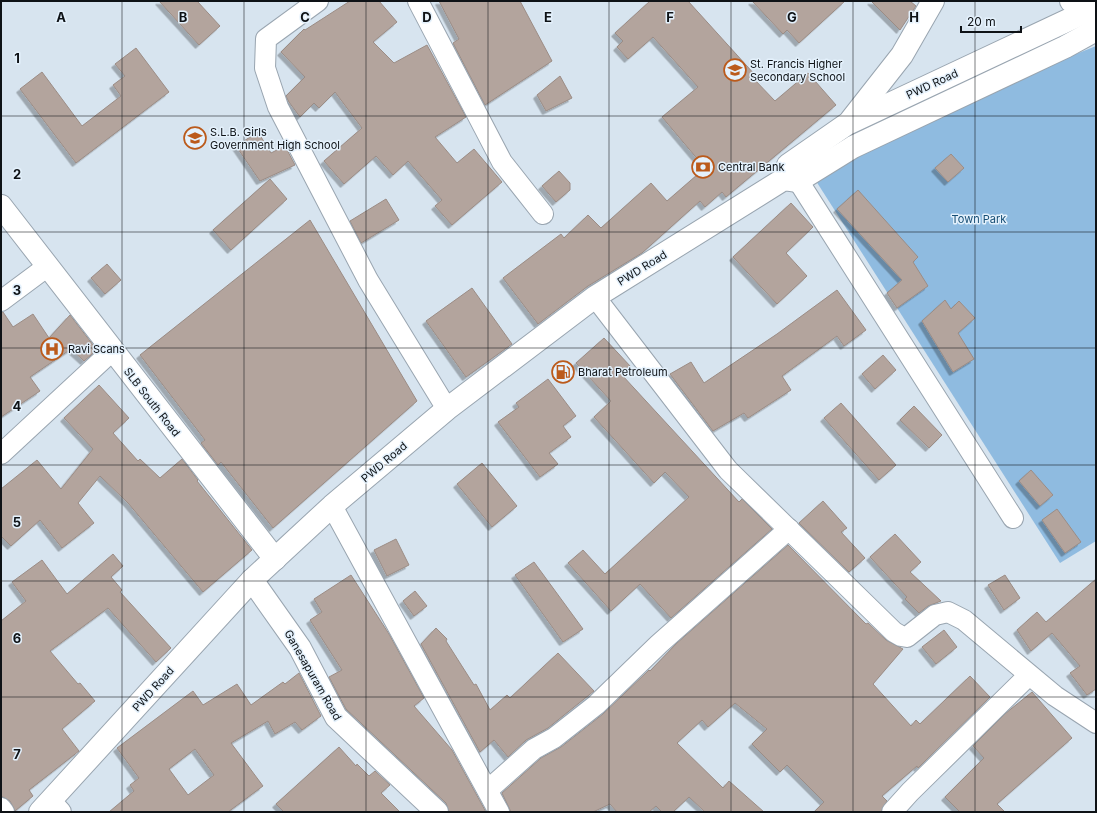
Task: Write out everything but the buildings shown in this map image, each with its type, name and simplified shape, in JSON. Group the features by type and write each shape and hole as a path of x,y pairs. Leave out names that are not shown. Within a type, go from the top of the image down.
{"main road":[{"path":"847,124 902,56 933,1"},
{"path":"1071,1 1082,3 1096,1"},
{"name":"PWD Road","path":"790,175 847,124 1096,7"},
{"name":"PWD Road","path":"51,808 252,580 332,506 447,409 595,297 790,175 1065,48 1096,30"},
{"name":"SLB South Road","path":"1,206 112,351 275,559"},
{"name":"Ganesapuram Road","path":"252,580 300,648 336,717 437,812"}],"street":[{"path":"318,1 266,39 265,68 278,107 368,280 447,409"},
{"path":"418,1 502,162 543,214"},
{"path":"790,175 1012,518"},
{"path":"1,301 48,266"},
{"path":"595,297 728,470 901,636 907,636 934,615 948,612 964,620 1028,675 1055,696 1096,723"},
{"path":"1,454 112,351"},
{"path":"332,506 499,812"},
{"path":"488,790 534,749 554,738 596,705 659,644 789,529"},
{"path":"892,812 910,792 1028,675"},
{"path":"1,808 4,812"}],"green space":[{"name":"Town Park","path":"1096,46 1096,541 1060,563 816,181 910,121"}],"place":[{"name":"St. Francis Higher Secondary School","path":"735,70"},
{"name":"S.L.B. Girls Government High School","path":"195,138"},
{"name":"Central Bank","path":"703,167"},
{"name":"Ravi Scans","path":"52,349"},
{"name":"Bharat Petroleum","path":"563,372"}]}
